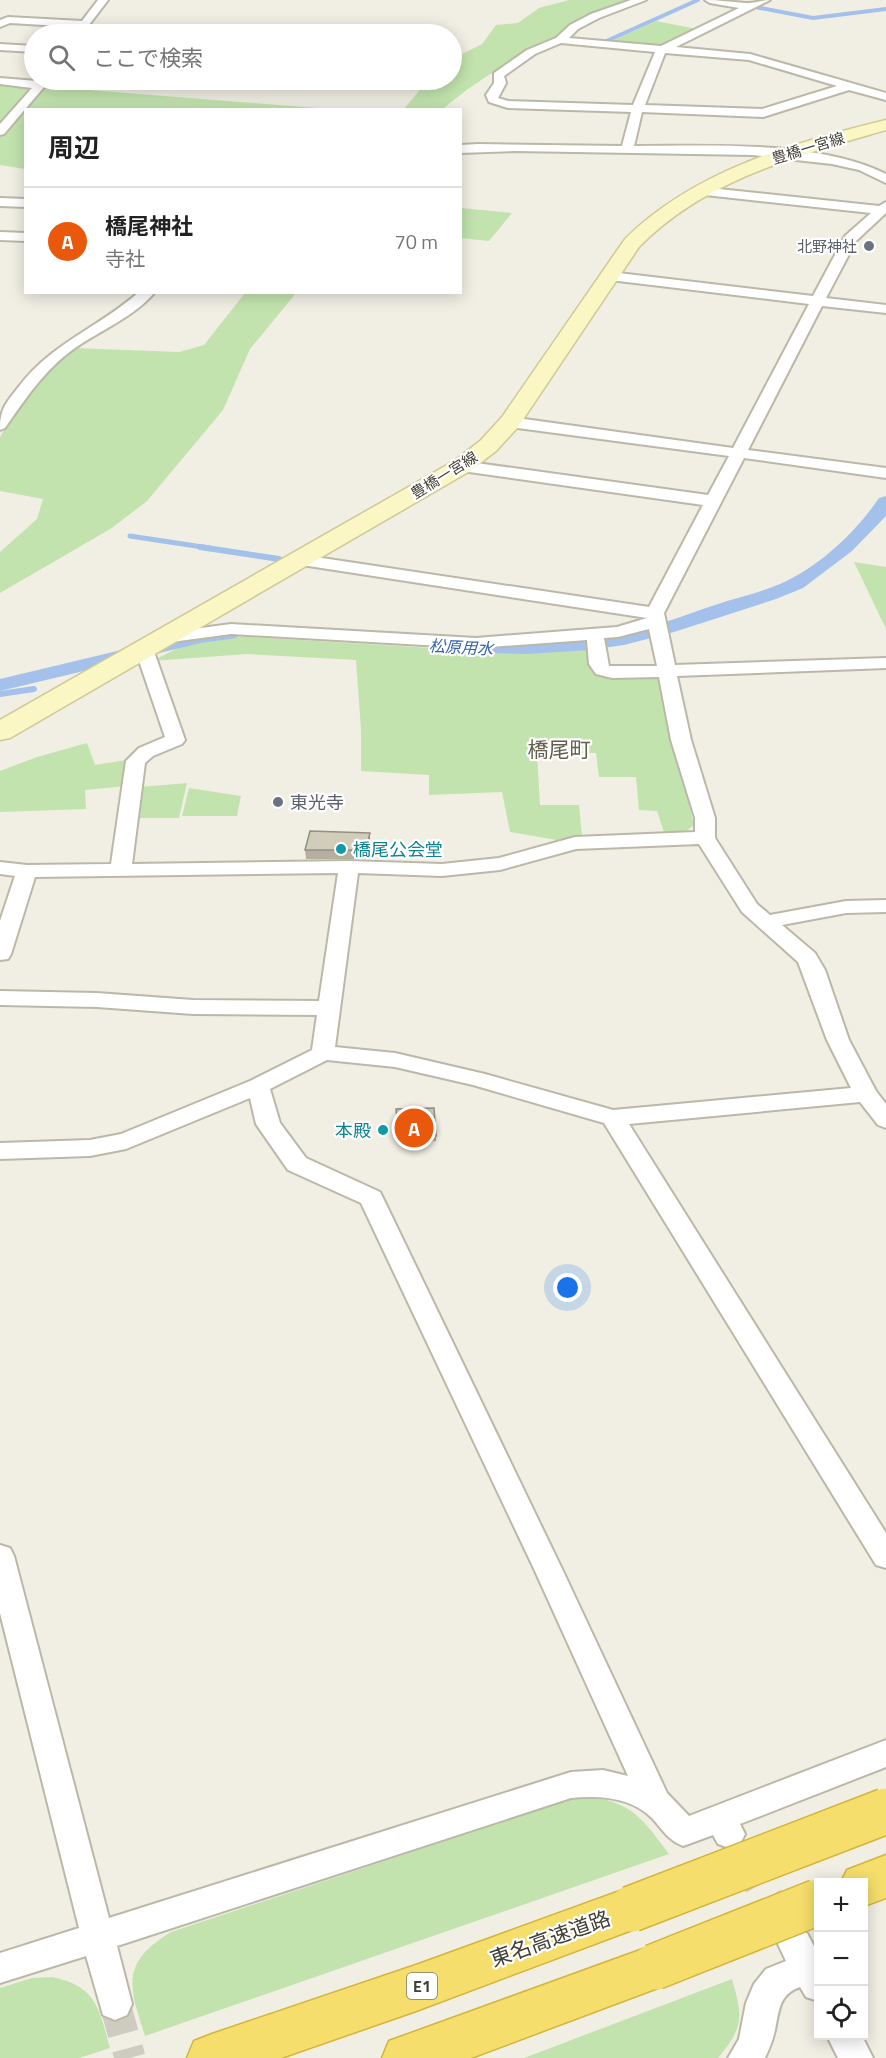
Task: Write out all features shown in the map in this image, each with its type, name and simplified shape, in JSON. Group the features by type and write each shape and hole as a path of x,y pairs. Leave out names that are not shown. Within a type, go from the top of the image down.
{"highway":[{"name":"東名高速道路","path":"212,2058 416,1988 631,1909 886,1811"},
{"path":"868,1883 886,1876"},
{"path":"406,2058 654,1967 814,1904"}],"main road":[{"name":"豊橋一宮線","path":"0,732 302,560 462,466 488,446 510,422 633,243 649,226 700,190 784,154 886,125"}],"street":[{"path":"0,24 9,20 85,24 102,0"},
{"path":"641,0 596,16 574,27 560,40 531,52 498,75 500,84 492,95 493,100 508,104 764,113 849,86"},
{"path":"710,0 750,7"},
{"path":"627,150 637,110 661,50 765,0"},
{"path":"560,40 750,57 886,97"},
{"path":"0,47 24,48"},
{"path":"0,81 24,82"},
{"path":"0,131 36,90"},
{"path":"33,95 48,90"},
{"path":"462,149 784,154 808,156 880,171 886,179"},
{"path":"700,190 884,208"},
{"path":"0,202 24,203"},
{"path":"884,208 856,231 850,239 737,453 656,617 681,740 705,818 705,838 749,908 807,958 814,970 838,1040 866,1094 886,1120"},
{"path":"856,231 876,231"},
{"path":"0,236 24,237"},
{"path":"610,276 886,309"},
{"path":"0,425 20,393 59,353 114,319 145,294"},
{"path":"510,422 886,474"},
{"path":"462,466 713,501"},
{"path":"302,560 656,617"},
{"path":"164,638 231,629 476,643 618,632 656,617"},
{"path":"595,634 598,664 602,670 624,673 886,663"},
{"path":"121,869 136,761 146,752 175,740 144,649"},
{"path":"0,868 27,871 349,867 442,870 500,864 575,843 705,838"},
{"path":"323,1053 349,867"},
{"path":"0,954 27,871"},
{"path":"765,922 846,908 886,906"},
{"path":"0,998 97,1000 193,1007 331,1008"},
{"path":"0,1151 90,1148 126,1141 258,1086 323,1053 395,1060 477,1079 613,1118 866,1094"},
{"path":"258,1086 268,1124 297,1164 371,1198 549,1571 655,1801 682,1832 725,1826 886,1753"},
{"path":"613,1118 886,1557"},
{"path":"0,1556 115,2004"},
{"path":"0,1968 97,1939 571,1785 592,1781 613,1785 655,1801"},
{"path":"745,2058 751,2052 759,2032 771,1986 808,1966"},
{"path":"846,2040 856,2058"}],"green space":[{"path":"569,0 635,0 511,62 487,76 444,108 405,108 420,90 462,90 462,54 482,44 496,25 518,23 539,8"},
{"path":"656,21 697,29 658,48 607,43"},
{"path":"0,83 24,85 24,90 89,90 316,108 24,108 24,169 0,165"},
{"path":"462,208 512,213 489,241 462,238"},
{"path":"244,294 295,294 250,349 223,410 147,501 112,528 0,593 0,552 37,519 43,499 0,491 0,437 26,392 64,354 75,348 179,352 204,345"},
{"path":"854,562 886,567 886,629"},
{"path":"233,636 499,652 593,646 594,664 657,674 694,825 685,832 664,832 657,811 639,810 636,777 599,777 596,753 537,753 540,805 579,805 582,836 557,840 510,832 502,792 429,795 429,775 361,771 361,730 356,660 247,654 152,661 188,643"},
{"path":"87,743 95,765 132,759 126,786 85,790 86,809 0,812 0,771 37,757"},
{"path":"187,783 179,818 134,818 140,787"},
{"path":"189,788 241,796 237,816 182,816"},
{"path":"590,1796 628,1809 645,1823 669,1854 145,2036 133,1989 136,1965 143,1954 171,1932 574,1798"},
{"path":"52,1977 78,1986 94,2001 110,2048 79,2058 0,2058 0,1988 32,1978"},
{"path":"732,1979 738,2003 739,2021 733,2038 718,2058 524,2058"}],"building":[{"path":"310,831 370,833 366,850 305,850"},
{"path":"434,1108 436,1136 399,1137 396,1109"}],"waterway":[{"path":"597,42 602,43 698,0"},
{"path":"745,5 813,18 886,9"},
{"name":"松原用水","path":"446,646 528,648 609,642 652,632 769,595 796,584 832,558 870,523 886,502"},
{"path":"130,536 209,548"},
{"path":"200,547 279,559"},
{"name":"松原用水","path":"0,685 201,637 229,634"},
{"path":"0,694 34,689"}],"tunnel":[{"path":"744,1858 782,1923"},
{"path":"115,2004 130,2058"}],"place":[{"name":"北野神社","path":"869,246"},
{"name":"東光寺","path":"278,802"},
{"name":"橋尾公会堂","path":"341,849"},
{"name":"橋尾神社","path":"414,1128"},
{"name":"本殿","path":"383,1130"}],"district":[{"name":"橋尾町","path":"559,749"}]}
